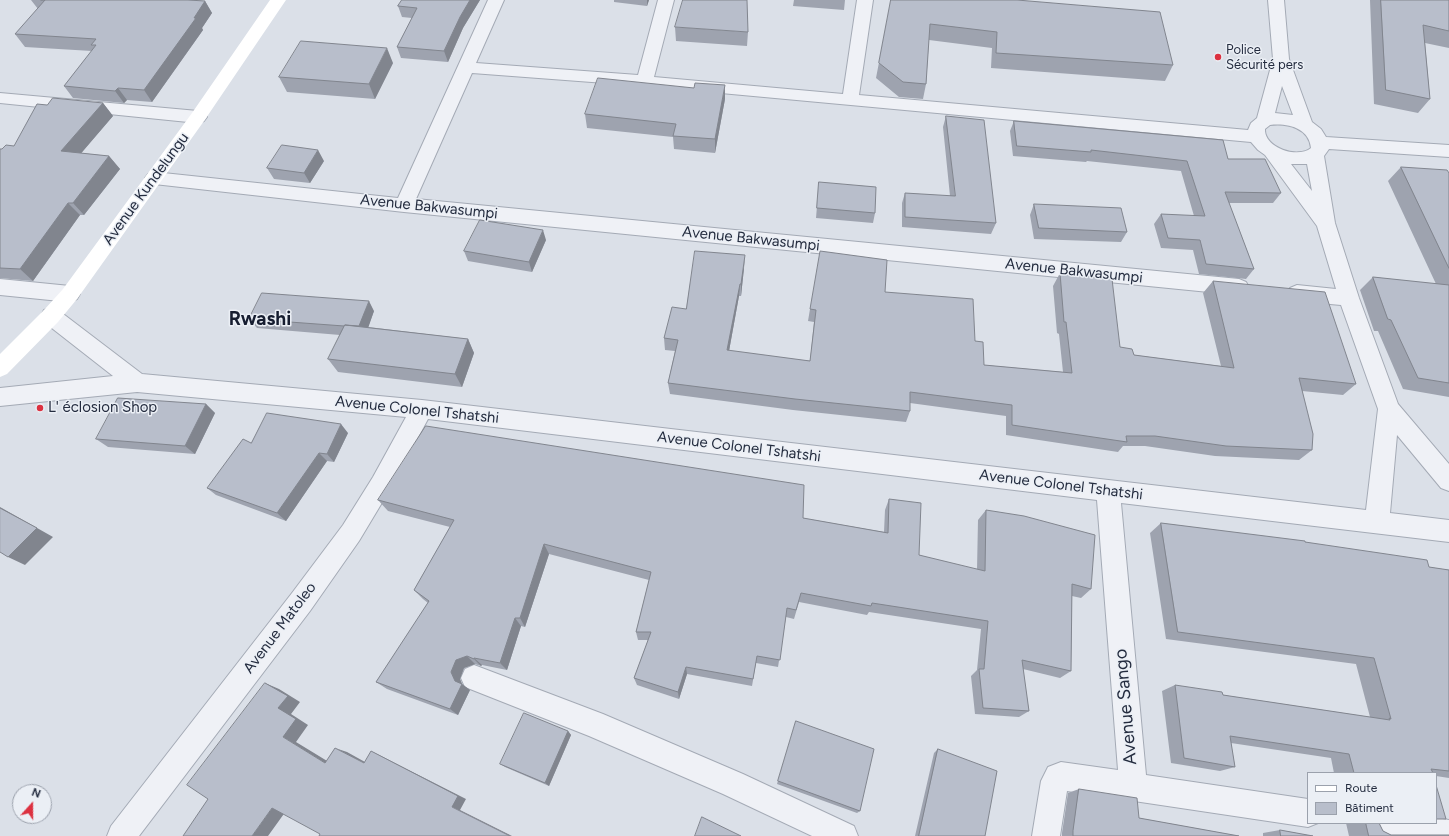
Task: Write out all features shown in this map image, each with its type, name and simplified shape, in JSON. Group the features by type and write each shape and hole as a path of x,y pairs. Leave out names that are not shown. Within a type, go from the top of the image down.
{"street":[{"name":"Avenue Kundelungu","path":"0,368 51,316 70,294 198,117 278,0"},
{"path":"404,205 464,68 496,0"},
{"path":"645,81 666,0"},
{"path":"850,100 865,0"},
{"path":"1276,0 1281,59 1305,126"},
{"path":"1265,120 1281,59"},
{"path":"464,68 645,81 1257,136"},
{"path":"0,98 198,117"},
{"path":"1326,223 1272,152 1263,145 1257,136 1257,127 1265,120 1277,118 1291,120 1305,126 1315,134 1326,223 1350,298 1390,409 1449,481"},
{"path":"1272,152 1288,158 1303,159 1318,149 1449,151"},
{"name":"Avenue Bakwasumpi","path":"154,178 404,205 1254,289"},
{"path":"0,287 70,294"},
{"path":"1278,291 1350,298"},
{"path":"51,316 137,383"},
{"name":"Avenue Colonel Tshatshi","path":"0,397 137,383 422,409 1449,531"},
{"name":"Avenue Matoleo","path":"121,836 301,602 351,533 381,484 422,409"},
{"path":"1377,522 1390,409"},
{"name":"Avenue Sango","path":"1046,836 1055,781 1061,776 1133,788 1108,491"},
{"path":"474,678 593,724 733,784 844,836"},
{"path":"1133,788 1307,813"},
{"path":"1381,824 1449,834"}],"building":[{"path":"45,0 205,1 194,18 196,18 144,90 118,88 115,91 64,86 96,45 91,45 96,39 15,34"},
{"path":"402,0 470,0 444,51 397,47 417,8 398,6"},
{"path":"683,0 747,0 748,32 675,27"},
{"path":"891,0 1017,0 1160,12 1173,65 996,53 997,32 930,24 926,84 903,82 879,63"},
{"path":"1381,0 1449,0 1449,31 1423,25 1430,99 1386,90"},
{"path":"301,41 387,48 369,84 279,77"},
{"path":"598,78 694,88 695,83 725,85 715,139 673,136 676,124 585,114"},
{"path":"53,98 103,103 61,151 109,156 73,203 68,203 20,269 0,268 0,149 6,145 14,146 37,104 47,105"},
{"path":"946,116 984,120 996,223 905,217 905,193 955,196"},
{"path":"1014,121 1223,140 1228,159 1265,159 1281,193 1225,192 1254,269 1206,264 1200,240 1168,238 1161,214 1205,216 1187,161 1091,150 1091,152 1017,146"},
{"path":"282,145 318,150 304,173 267,168"},
{"path":"1401,167 1447,170 1449,173 1449,268"},
{"path":"819,182 876,187 875,213 817,208"},
{"path":"1034,204 1121,208 1127,232 1039,228"},
{"path":"480,220 543,230 529,262 464,251"},
{"path":"695,251 745,255 741,284 727,350 810,361 816,310 810,309 820,251 887,260 885,292 973,299 975,341 983,342 984,365 1072,373 1066,322 1064,322 1060,273 1112,279 1120,347 1132,349 1134,355 1234,368 1213,281 1325,292 1356,384 1299,378 1313,434 1312,450 1226,446 1155,436 1126,436 1127,442 1012,425 1012,405 910,392 910,411 795,399 668,383 678,340 664,338 672,307 686,309"},
{"path":"1373,277 1449,285 1449,383 1418,378 1391,320 1388,319"},
{"path":"262,293 369,301 359,326 249,319"},
{"path":"345,325 468,339 455,374 328,359"},
{"path":"118,398 206,404 185,446 96,439"},
{"path":"267,413 341,424 327,454 319,453 277,513 207,488 243,439 251,443"},
{"path":"426,426 804,485 803,518 888,533 889,499 921,503 919,555 985,571 986,510 1024,516 1095,535 1091,589 1072,584 1071,671 1022,660 1029,711 983,708 979,669 984,669 988,621 872,603 871,606 801,593 796,610 787,608 780,660 757,656 753,679 686,667 678,692 634,678 651,632 636,632 651,572 544,544 520,618 515,618 500,663 474,659 467,656 456,660 451,672 455,681 462,684 450,709 376,682 429,601 414,590 454,520 378,500"},
{"path":"0,508 37,528 8,557 0,552"},
{"path":"1161,523 1305,541 1427,560 1429,567 1449,570 1449,771 1431,769 1432,772 1354,772 1349,754 1230,736 1235,767 1184,758 1175,685 1222,692 1223,695 1391,719 1374,658 1178,632"},
{"path":"265,683 288,696 278,708 296,719 283,737 325,763 335,748 364,763 371,751 458,796 452,807 510,836 319,836 320,834 272,808 252,836 183,836 208,799 187,785"},
{"path":"524,713 568,731 545,783 500,764"},
{"path":"796,721 874,749 860,811 778,781"},
{"path":"938,749 997,771 985,836 919,836"},
{"path":"1437,788 1446,819 1437,819"},
{"path":"1079,789 1137,798 1139,818 1239,836 1073,836"},
{"path":"702,817 741,836 695,836"},
{"path":"1366,824 1380,824 1383,831 1391,835 1449,835 1449,836 1369,836"},
{"path":"1280,830 1313,836 1281,836"}],"place":[{"name":"Police Sécurité pers","path":"1218,57"},
{"name":"L' éclosion Shop","path":"40,408"}],"district":[{"name":"Rwashi","path":"260,319"}]}
